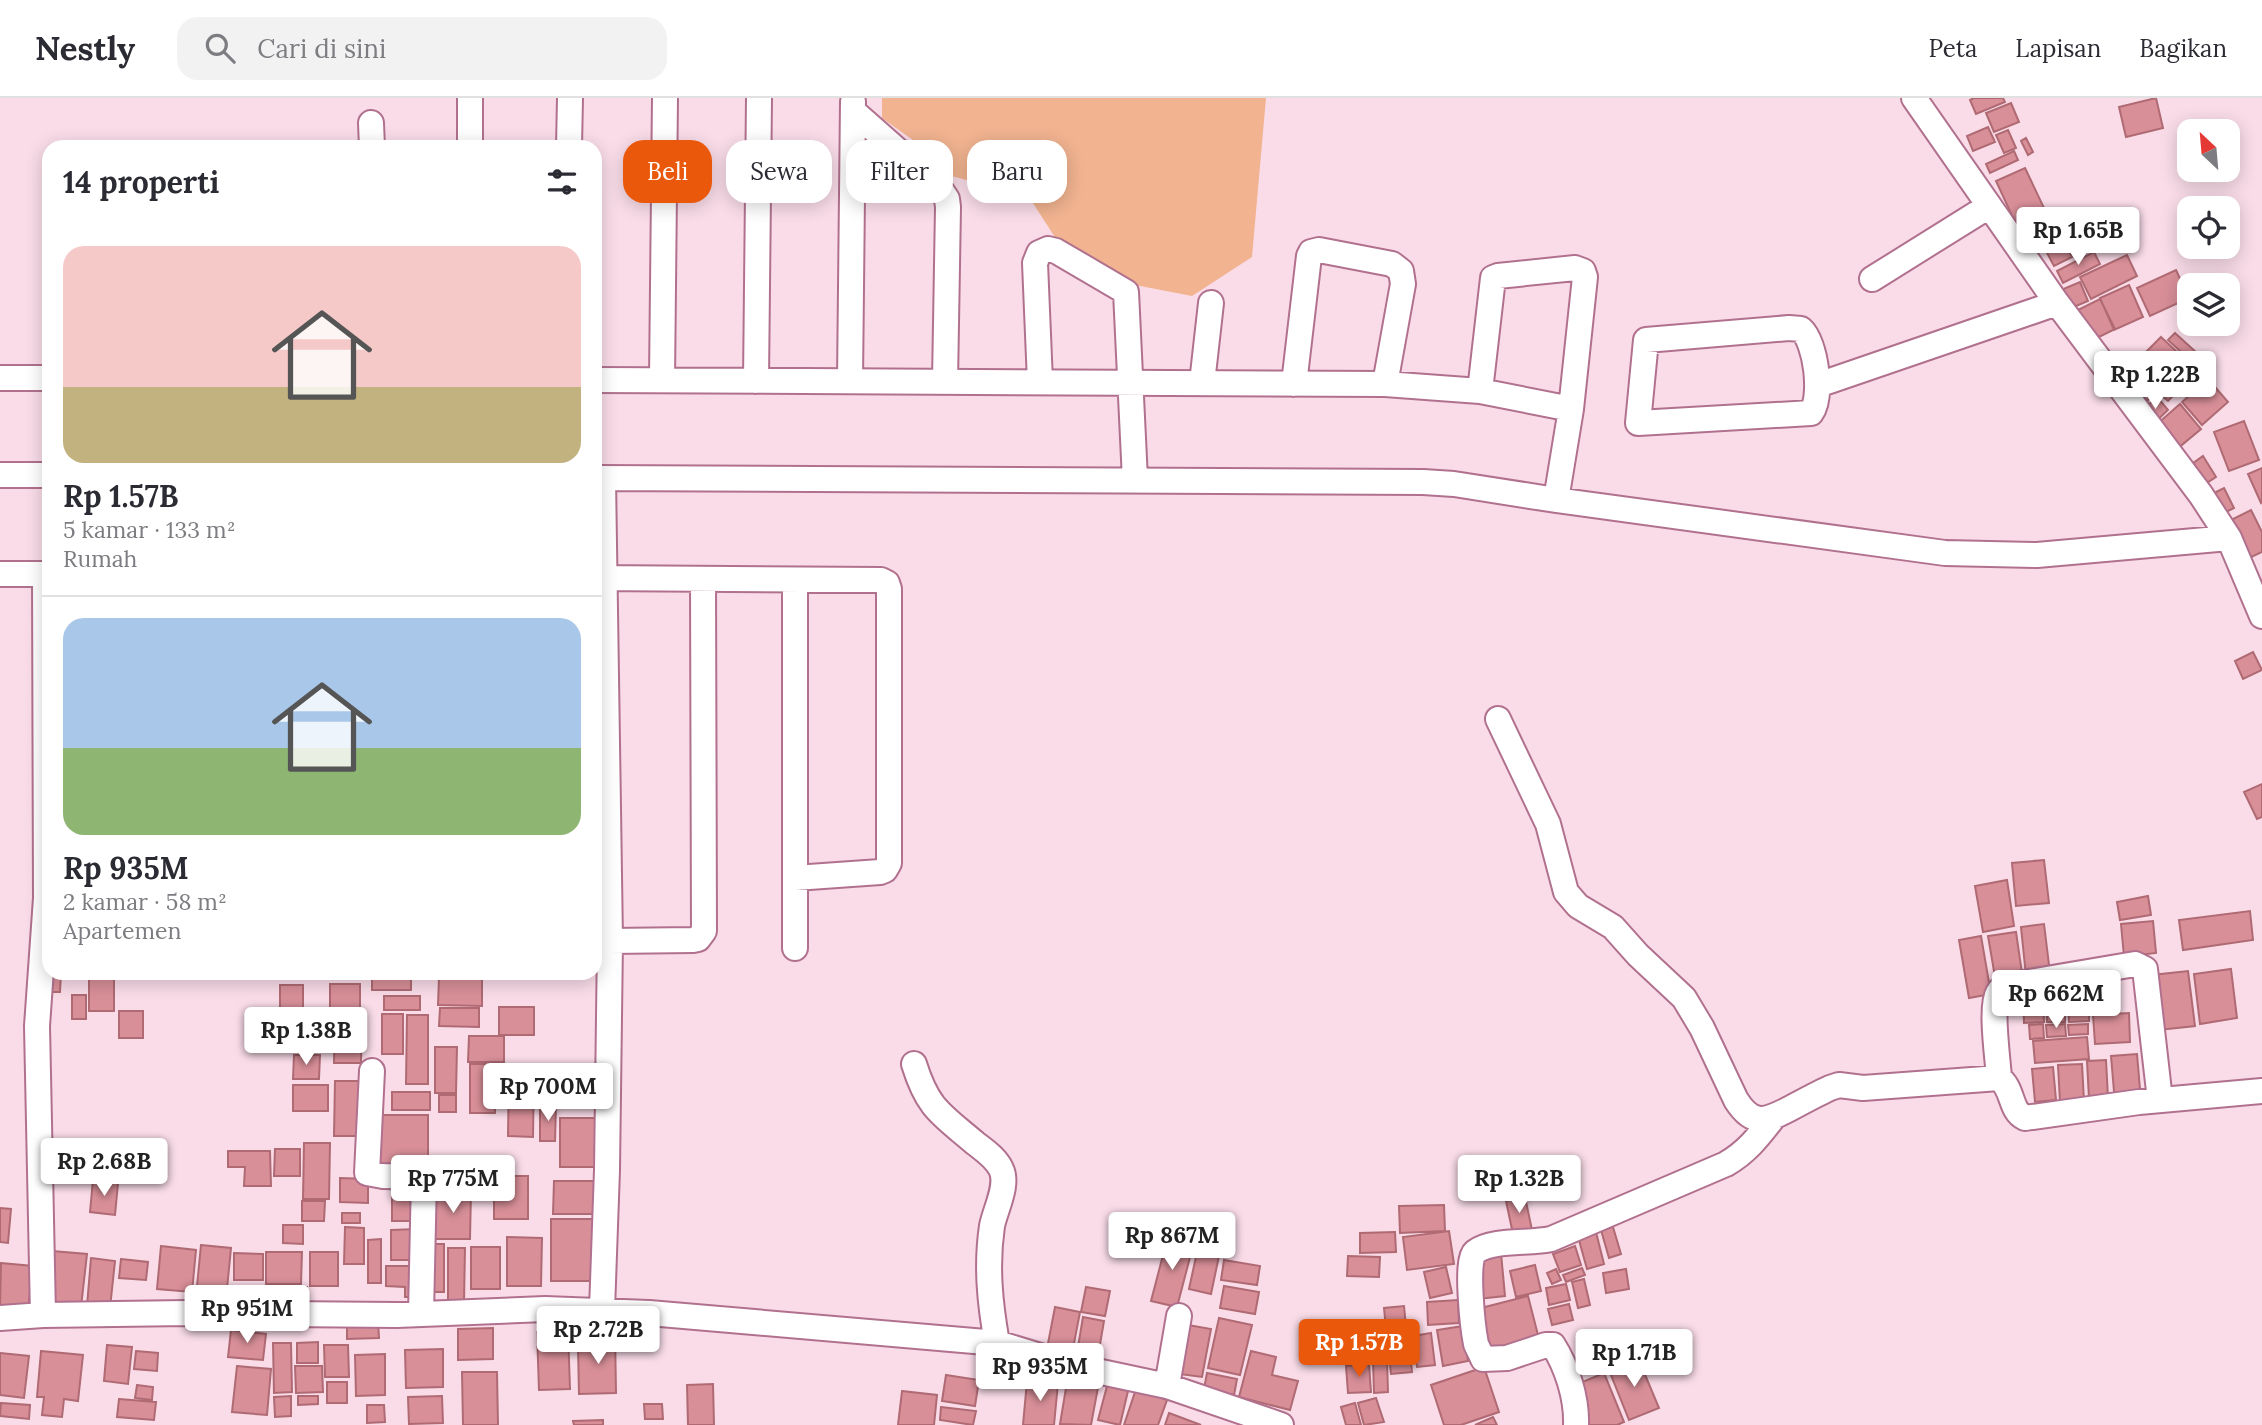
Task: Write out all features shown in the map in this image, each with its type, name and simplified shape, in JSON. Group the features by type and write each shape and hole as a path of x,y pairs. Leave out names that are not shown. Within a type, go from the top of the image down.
{"street":[{"path":"470,98 470,140"},
{"path":"569,140 570,98"},
{"path":"662,380 665,98"},
{"path":"756,381 759,98"},
{"path":"1914,98 2057,303 2180,467 2229,538 2262,616"},
{"path":"850,381 853,105"},
{"path":"853,105 939,187 947,199 945,382"},
{"path":"1872,279 1989,206"},
{"path":"1040,382 1035,263 1039,253 1048,249 1056,251 1126,292 1135,480"},
{"path":"1294,384 1309,256 1319,250 1392,264 1401,271 1403,284 1385,384"},
{"path":"1480,391 1493,278 1575,268 1583,271 1585,277 1571,409 1556,500"},
{"path":"1202,383 1211,303"},
{"path":"1818,385 2057,303"},
{"path":"1801,329 1809,340 1818,385 1815,408 1807,414 1638,423 1646,340 1801,329"},
{"path":"0,378 42,378"},
{"path":"602,380 1385,384 1480,391 1571,409"},
{"path":"0,475 42,475"},
{"path":"602,478 1423,482 1454,484 1945,553 2037,555 2229,538"},
{"path":"0,574 42,574"},
{"path":"602,578 881,580 888,586 889,863 885,870 880,872 795,878"},
{"path":"610,941 693,940 698,939 704,932 703,579"},
{"path":"795,580 795,948"},
{"path":"602,651 610,941 602,1310"},
{"path":"1498,719 1548,824 1566,892 1578,906 1613,927 1646,964 1684,998 1702,1028 1742,1111 1762,1120 1773,1118 1830,1087 1839,1085 1863,1088 1999,1078"},
{"path":"42,955 37,1026 43,1315"},
{"path":"2160,1100 2145,969 2135,964 2006,986 1998,992 1995,1004 1999,1078 2009,1088 2015,1110 2025,1118 2160,1100 2262,1091"},
{"path":"914,1064 930,1103 995,1160 1002,1171 1003,1183 993,1223 988,1272 997,1343"},
{"path":"372,1071 367,1173 424,1177 421,1314"},
{"path":"1576,1425 1576,1410 1566,1371 1553,1345 1507,1358 1483,1359 1477,1345 1470,1258 1474,1252 1495,1245 1550,1239 1705,1173 1741,1155 1773,1118"},
{"path":"0,1318 43,1315 421,1314 545,1309 602,1310 997,1343 1073,1366 1167,1386 1281,1425"},
{"path":"1167,1386 1179,1316"}],"shaded area":[{"path":"882,98 1266,98 1252,257 1192,296 1135,285 1060,245 1033,203 1067,203 1067,140 967,140 967,180 953,176 953,140 913,140 882,118"}],"building":[{"path":"2003,98 2005,102 1976,114 1970,100"},
{"path":"2156,98 2163,128 2126,137 2119,107"},
{"path":"2011,103 2019,122 1994,132 1986,113"},
{"path":"1988,127 1995,142 1973,151 1967,136"},
{"path":"2008,130 2016,148 2004,153 1996,135"},
{"path":"2026,138 2033,152 2028,155 2021,141"},
{"path":"2014,151 2018,160 1990,173 1986,164"},
{"path":"2025,168 2044,208 2015,222 1996,181"},
{"path":"2043,225 2048,235 2031,244 2026,233"},
{"path":"2063,240 2072,257 2054,266 2045,249"},
{"path":"2094,252 2100,264 2063,283 2057,271"},
{"path":"2127,255 2137,276 2091,299 2080,277"},
{"path":"2176,270 2177,273 2177,304 2150,316 2137,288"},
{"path":"2080,282 2088,301 2069,309 2061,290"},
{"path":"2129,285 2143,317 2114,330 2100,298"},
{"path":"2100,299 2115,329 2091,341 2076,311"},
{"path":"2175,333 2197,353 2190,360 2168,340"},
{"path":"2161,337 2189,363 2173,380 2144,354"},
{"path":"2143,357 2152,369 2140,379 2130,367"},
{"path":"2157,368 2169,382 2157,393 2144,379"},
{"path":"2131,371 2139,382 2128,392 2119,380"},
{"path":"2208,379 2228,402 2202,425 2182,402"},
{"path":"2173,383 2179,390 2168,401 2161,395"},
{"path":"2143,386 2152,396 2141,407 2132,397"},
{"path":"2157,397 2168,410 2153,424 2141,412"},
{"path":"2180,404 2201,429 2177,449 2156,425"},
{"path":"2244,421 2259,460 2229,471 2214,432"},
{"path":"2203,456 2216,477 2202,486 2189,466"},
{"path":"2262,468 2262,502 2261,503 2248,474"},
{"path":"2224,488 2234,508 2220,515 2210,495"},
{"path":"2251,510 2262,532 2262,552 2245,560 2227,522"},
{"path":"2253,652 2262,670 2243,679 2235,661"},
{"path":"2262,784 2262,817 2257,819 2244,792"},
{"path":"2044,860 2049,903 2016,906 2012,863"},
{"path":"2007,880 2014,926 1983,932 1975,886"},
{"path":"2148,896 2151,915 2120,920 2117,902"},
{"path":"2250,911 2253,940 2183,950 2179,920"},
{"path":"2153,921 2156,953 2124,957 2121,924"},
{"path":"2044,924 2050,973 2026,976 2021,927"},
{"path":"2016,932 2022,973 1995,977 1988,936"},
{"path":"1981,936 1991,994 1969,998 1959,940"},
{"path":"2231,969 2237,1018 2200,1024 2194,974"},
{"path":"2188,971 2195,1026 2159,1030 2152,975"},
{"path":"48,980 61,980 60,992 46,992"},
{"path":"89,980 114,980 114,1011 89,1011"},
{"path":"372,980 411,980 411,990 372,990"},
{"path":"439,980 482,980 482,1006 438,1005"},
{"path":"330,984 360,984 360,1010 330,1010"},
{"path":"280,985 303,985 303,1011 280,1011"},
{"path":"2043,993 2044,1022 2024,1023 2023,994"},
{"path":"2065,993 2065,1022 2047,1022 2046,994"},
{"path":"2089,993 2089,1021 2069,1022 2068,994"},
{"path":"72,995 86,995 86,1019 72,1019"},
{"path":"384,996 420,996 420,1010 384,1010"},
{"path":"499,1007 534,1007 534,1035 499,1035"},
{"path":"440,1008 479,1008 479,1027 439,1026"},
{"path":"119,1011 143,1011 143,1038 119,1038"},
{"path":"2129,1013 2130,1042 2095,1044 2093,1015"},
{"path":"382,1014 403,1014 403,1054 382,1054"},
{"path":"335,1015 362,1015 361,1063 334,1063"},
{"path":"407,1015 428,1015 428,1084 406,1084"},
{"path":"2043,1024 2044,1038 2030,1039 2029,1025"},
{"path":"2065,1024 2066,1036 2047,1037 2046,1025"},
{"path":"2088,1024 2088,1034 2069,1035 2068,1025"},
{"path":"469,1036 504,1036 504,1062 468,1062"},
{"path":"2087,1037 2089,1059 2035,1063 2033,1041"},
{"path":"435,1047 457,1047 456,1093 435,1093"},
{"path":"2137,1054 2141,1101 2115,1103 2111,1056"},
{"path":"294,1055 320,1055 319,1079 293,1079"},
{"path":"2106,1060 2108,1098 2089,1099 2087,1061"},
{"path":"470,1064 496,1064 495,1113 470,1113"},
{"path":"2082,1064 2084,1101 2060,1102 2058,1065"},
{"path":"2053,1067 2056,1100 2035,1102 2032,1069"},
{"path":"509,1069 534,1069 533,1137 508,1136"},
{"path":"335,1081 367,1081 366,1136 334,1136"},
{"path":"293,1085 328,1085 328,1111 293,1111"},
{"path":"392,1092 430,1092 430,1110 392,1110"},
{"path":"439,1095 456,1095 456,1112 439,1112"},
{"path":"540,1105 556,1105 555,1141 540,1141"},
{"path":"377,1115 428,1115 428,1169 377,1169"},
{"path":"560,1118 599,1118 599,1167 560,1167"},
{"path":"304,1143 330,1143 329,1199 303,1199"},
{"path":"275,1149 300,1149 300,1176 274,1176"},
{"path":"228,1151 270,1151 271,1186 244,1186 245,1167 228,1167"},
{"path":"494,1176 528,1176 528,1219 494,1219"},
{"path":"340,1178 368,1179 368,1203 340,1202"},
{"path":"93,1180 118,1183 115,1215 90,1212"},
{"path":"554,1181 594,1181 594,1214 553,1214"},
{"path":"392,1185 422,1185 422,1221 392,1221"},
{"path":"435,1191 471,1191 470,1239 435,1239"},
{"path":"1525,1197 1532,1230 1513,1234 1506,1201"},
{"path":"302,1201 325,1201 324,1221 302,1221"},
{"path":"1444,1205 1445,1231 1400,1233 1399,1206"},
{"path":"0,1208 11,1209 8,1243 0,1242"},
{"path":"342,1213 360,1213 360,1223 342,1223"},
{"path":"551,1219 600,1219 599,1281 551,1281"},
{"path":"283,1225 303,1225 303,1244 283,1243"},
{"path":"345,1227 364,1228 364,1264 344,1264"},
{"path":"1613,1227 1621,1254 1609,1258 1601,1230"},
{"path":"1595,1228 1604,1264 1587,1269 1577,1233"},
{"path":"418,1229 417,1260 391,1260 391,1230"},
{"path":"1449,1231 1454,1264 1407,1270 1403,1237"},
{"path":"1395,1232 1396,1252 1360,1253 1360,1233"},
{"path":"1168,1236 1194,1242 1177,1307 1151,1301"},
{"path":"507,1237 542,1238 541,1286 507,1286"},
{"path":"381,1239 381,1283 368,1283 368,1240"},
{"path":"425,1244 444,1244 444,1292 425,1292"},
{"path":"201,1245 231,1248 227,1289 197,1286"},
{"path":"161,1246 196,1250 192,1292 157,1289"},
{"path":"1575,1246 1581,1265 1560,1272 1553,1254"},
{"path":"471,1247 500,1247 500,1289 471,1289"},
{"path":"448,1248 465,1248 464,1302 448,1302"},
{"path":"52,1251 87,1254 81,1307 46,1304"},
{"path":"266,1252 302,1252 301,1284 266,1284"},
{"path":"310,1252 338,1252 338,1286 310,1286"},
{"path":"1197,1252 1219,1256 1211,1294 1189,1289"},
{"path":"234,1253 263,1254 263,1280 234,1280"},
{"path":"1501,1253 1505,1296 1478,1299 1474,1256"},
{"path":"1348,1256 1380,1257 1379,1277 1347,1276"},
{"path":"91,1258 115,1261 110,1308 87,1306"},
{"path":"121,1259 148,1262 146,1280 119,1278"},
{"path":"1224,1260 1260,1266 1257,1285 1221,1280"},
{"path":"1,1263 33,1266 28,1310 0,1307"},
{"path":"1535,1265 1541,1291 1516,1297 1510,1271"},
{"path":"386,1266 419,1266 420,1297 405,1297 405,1287 386,1286"},
{"path":"1446,1267 1452,1293 1430,1298 1424,1272"},
{"path":"1582,1268 1585,1275 1566,1282 1563,1275"},
{"path":"1556,1269 1561,1280 1552,1284 1547,1273"},
{"path":"1626,1269 1629,1289 1606,1293 1603,1273"},
{"path":"1584,1279 1590,1305 1578,1308 1572,1282"},
{"path":"1566,1284 1570,1300 1549,1305 1546,1288"},
{"path":"1224,1286 1259,1292 1255,1314 1220,1308"},
{"path":"236,1287 307,1287 307,1310 236,1310"},
{"path":"1086,1287 1110,1291 1105,1316 1081,1312"},
{"path":"1528,1296 1539,1339 1488,1352 1477,1309"},
{"path":"1458,1300 1459,1323 1428,1325 1427,1302"},
{"path":"1569,1304 1573,1320 1552,1325 1548,1309"},
{"path":"1404,1306 1407,1337 1387,1339 1384,1308"},
{"path":"1055,1307 1080,1312 1071,1359 1046,1354"},
{"path":"1083,1317 1104,1321 1097,1362 1076,1359"},
{"path":"1219,1318 1252,1325 1240,1375 1208,1368"},
{"path":"378,1321 379,1338 347,1339 347,1322"},
{"path":"1378,1322 1380,1354 1353,1357 1350,1324"},
{"path":"1188,1325 1211,1329 1202,1377 1179,1374"},
{"path":"1463,1326 1468,1361 1443,1366 1437,1330"},
{"path":"493,1328 493,1359 458,1360 458,1329"},
{"path":"231,1330 266,1334 263,1360 228,1357"},
{"path":"568,1331 570,1389 539,1390 537,1332"},
{"path":"595,1332 615,1332 616,1393 579,1394 578,1346 596,1346"},
{"path":"1431,1333 1435,1365 1417,1367 1413,1336"},
{"path":"318,1342 318,1363 297,1363 297,1343"},
{"path":"1409,1342 1412,1372 1391,1374 1388,1345"},
{"path":"273,1343 291,1343 292,1392 274,1393"},
{"path":"107,1345 132,1347 128,1384 104,1381"},
{"path":"324,1345 348,1345 349,1377 325,1377"},
{"path":"443,1349 443,1387 406,1388 405,1350"},
{"path":"41,1351 83,1355 78,1401 64,1399 62,1417 42,1415 44,1397 37,1397"},
{"path":"136,1351 158,1353 157,1371 134,1369"},
{"path":"1251,1351 1276,1357 1272,1375 1298,1381 1290,1410 1239,1397"},
{"path":"0,1353 29,1356 24,1398 0,1395"},
{"path":"385,1354 385,1395 356,1396 355,1355"},
{"path":"1638,1358 1659,1408 1629,1420 1609,1370"},
{"path":"1373,1360 1387,1360 1388,1392 1374,1393"},
{"path":"1369,1364 1371,1392 1348,1393 1346,1366"},
{"path":"237,1366 271,1369 267,1415 232,1412"},
{"path":"295,1366 322,1366 323,1392 296,1393"},
{"path":"1484,1367 1499,1412 1461,1425 1444,1425 1431,1385"},
{"path":"462,1372 497,1372 498,1425 463,1425"},
{"path":"1207,1373 1237,1379 1234,1395 1204,1389"},
{"path":"1604,1373 1624,1422 1617,1425 1582,1425 1575,1385"},
{"path":"946,1375 979,1380 975,1406 942,1401"},
{"path":"1068,1376 1099,1382 1091,1425 1060,1424"},
{"path":"1027,1381 1058,1383 1054,1425 1023,1425"},
{"path":"327,1382 347,1382 347,1403 327,1403"},
{"path":"713,1384 714,1425 688,1425 687,1385"},
{"path":"137,1385 153,1387 152,1400 135,1398"},
{"path":"1107,1386 1128,1391 1120,1425 1098,1420"},
{"path":"1136,1389 1167,1400 1158,1425 1124,1425"},
{"path":"902,1391 937,1395 934,1425 898,1425"},
{"path":"291,1396 291,1416 275,1417 274,1397"},
{"path":"298,1396 318,1396 318,1404 298,1405"},
{"path":"442,1396 443,1423 409,1424 408,1397"},
{"path":"1376,1398 1384,1422 1364,1425 1358,1403"},
{"path":"119,1399 156,1402 154,1420 117,1417"},
{"path":"1,1403 30,1405 29,1419 0,1416"},
{"path":"1355,1403 1361,1425 1346,1425 1341,1407"},
{"path":"644,1404 662,1404 663,1419 645,1419"},
{"path":"367,1405 384,1405 385,1422 367,1423"},
{"path":"941,1407 976,1411 973,1425 940,1420"},
{"path":"1169,1413 1201,1425 1165,1425"},
{"path":"1493,1417 1497,1425 1475,1425"},
{"path":"603,1420 603,1425 574,1425 573,1421"}]}
